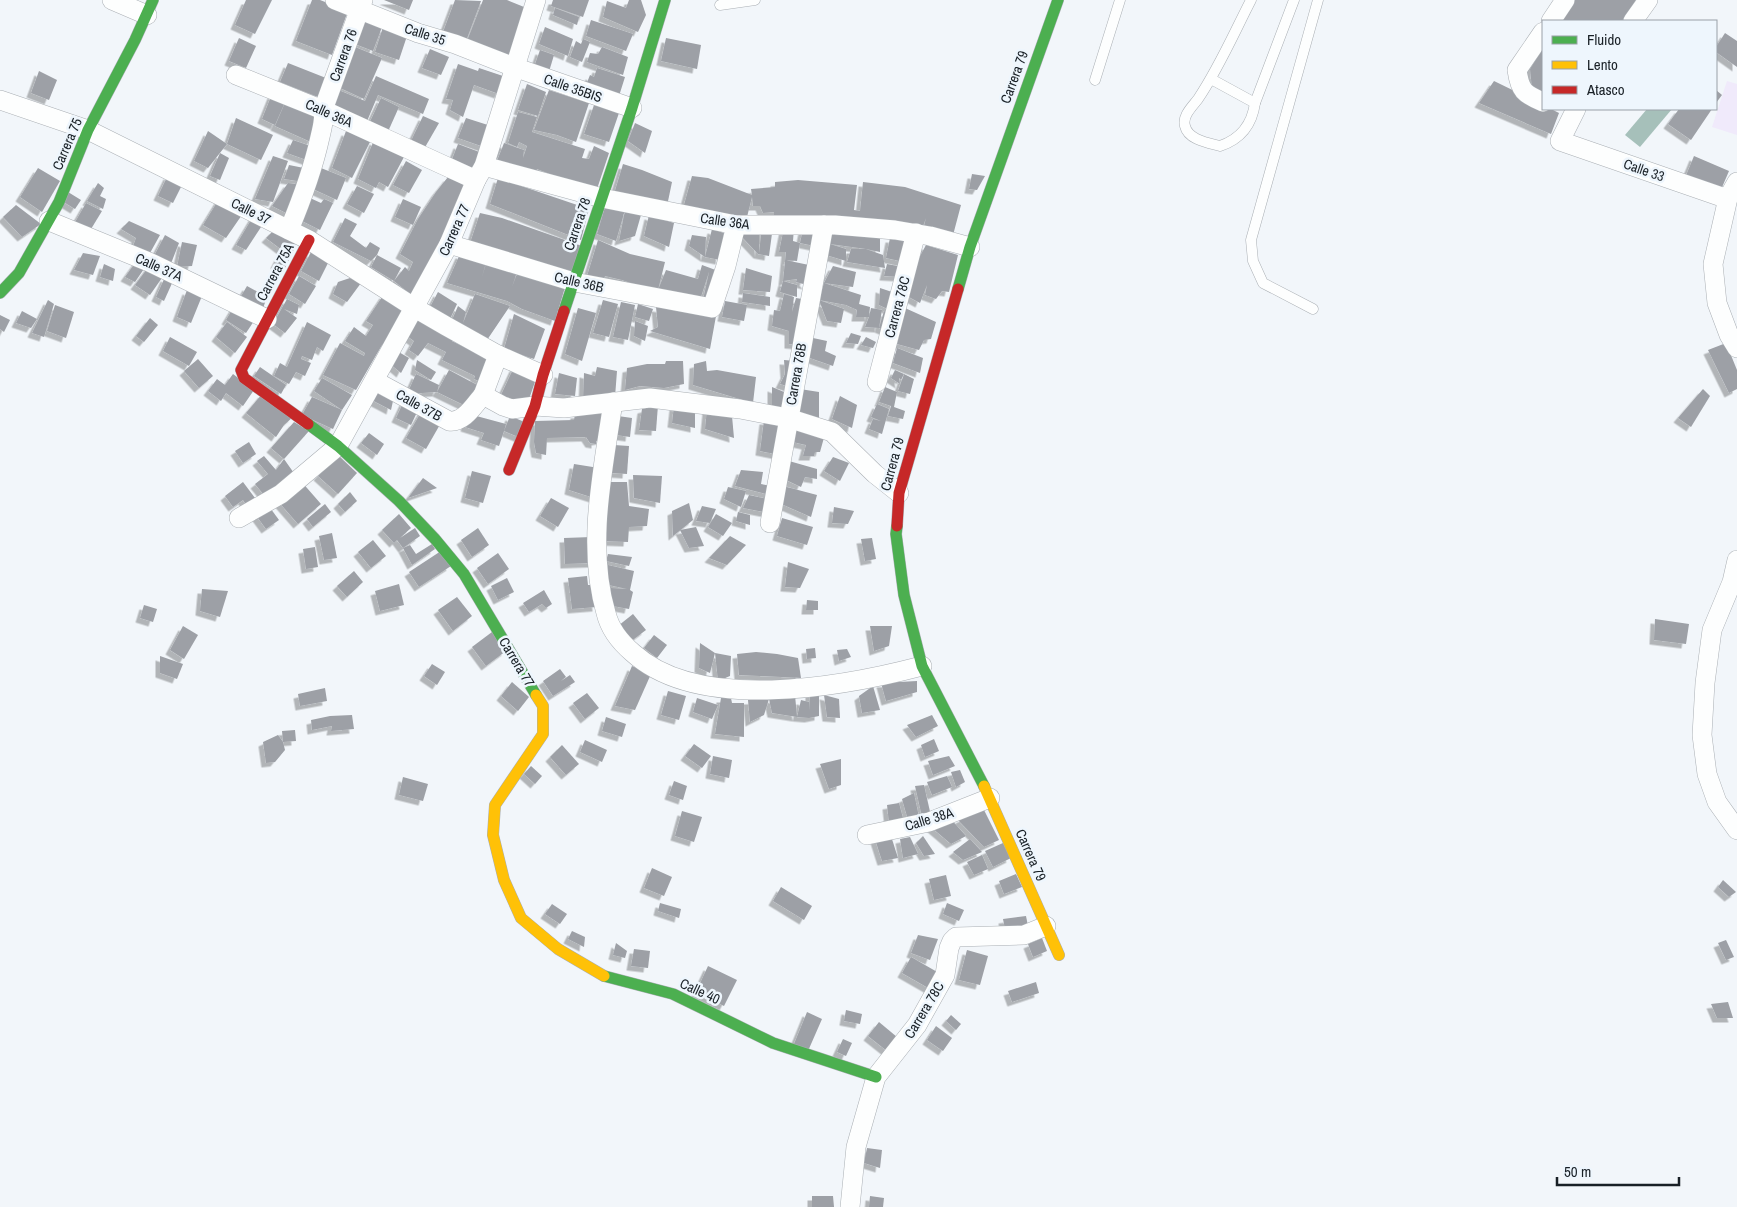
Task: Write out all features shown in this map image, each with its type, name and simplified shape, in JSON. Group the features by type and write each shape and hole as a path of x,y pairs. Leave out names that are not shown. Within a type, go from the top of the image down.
{"street":[{"path":"112,0 150,8"},
{"name":"Calle 35","path":"335,0 361,5 418,33 455,44 514,67"},
{"name":"Carrera 77","path":"239,518 281,494 338,446 449,244 480,173 536,0"},
{"name":"Carrera 78","path":"509,470 535,406 543,375 632,108 665,0"},
{"name":"Carrera 79","path":"1058,0 970,247 899,493 896,534 904,595 922,666 990,798 1058,955"},
{"path":"1552,20 1565,0"},
{"path":"1634,20 1648,0"},
{"name":"Carrera 76","path":"289,230 304,195 317,153 324,116 323,110 361,5"},
{"name":"Carrera 75","path":"0,293 19,273 59,202 88,130 150,8"},
{"path":"1542,33 1517,70 1523,92 1542,102"},
{"name":"Calle 35BIS","path":"514,67 632,108"},
{"name":"Calle 36A","path":"236,75 480,173 736,225 824,225 895,230 916,233 970,247"},
{"name":"Calle 37","path":"0,100 88,130 309,240 415,308 498,355 543,375"},
{"name":"Calle 33","path":"1568,111 1560,141 1719,196 1733,190"},
{"path":"1733,190 1713,264 1717,304 1737,348"},
{"name":"Calle 37A","path":"49,221 149,262 267,319"},
{"name":"Calle 36B","path":"449,244 574,282 712,308 726,266 736,225"},
{"name":"Carrera 78B","path":"770,523 824,225"},
{"name":"Carrera 78C","path":"877,382 916,233"},
{"name":"Carrera 75A","path":"267,319 309,240"},
{"path":"267,319 241,370 244,378 338,446"},
{"path":"498,355 483,395 503,406 512,409 535,406 564,408 650,398 740,409 788,418 832,432 875,474 899,493"},
{"name":"Calle 37B","path":"375,381 449,421 456,422 483,395"},
{"path":"613,402 599,502 597,546 600,583 606,614 618,640 644,664 675,679 713,688 788,690 879,677 922,666"},
{"name":"Carrera 77","path":"338,446 399,502 435,539 464,574 543,706 543,734 495,806 493,835 504,880 521,918"},
{"path":"1737,560 1732,582 1712,630 1705,683 1702,735 1707,774 1717,802 1737,830"},
{"name":"Calle 38A","path":"867,835 928,822 990,798"},
{"name":"Calle 40","path":"521,918 558,949 606,978 673,994 773,1043 876,1077"},
{"name":"Carrera 78C","path":"876,1077 917,1025 944,975 949,948 956,937 1024,935 1046,926"},
{"path":"850,1207 856,1147 876,1077"}],"lane":[{"path":"720,5 755,0"},
{"path":"1096,80 1120,0"},
{"path":"1251,0 1211,80 1185,116 1184,124 1187,132 1198,139 1220,146 1239,137 1253,114 1255,103 1294,0"},
{"path":"1314,309 1264,283 1253,261 1251,240 1318,0"},
{"path":"1211,80 1255,103"}],"shaded area":[{"path":"1727,81 1737,84 1737,135 1712,127"},
{"path":"1646,110 1671,110 1640,147 1625,135"}],"building":[{"path":"246,0 272,0 255,34 235,25"},
{"path":"312,0 320,0 348,11 332,55 296,41"},
{"path":"384,0 413,0 409,10"},
{"path":"455,0 481,1 466,41 443,32"},
{"path":"483,0 507,0 529,9 510,58 467,41"},
{"path":"553,0 589,0 583,17 551,6"},
{"path":"629,0 641,0 646,15 638,32 603,17 607,1 626,8"},
{"path":"1573,0 1636,0 1623,20 1561,20"},
{"path":"555,8 579,17 577,25 553,15"},
{"path":"364,20 382,27 373,51 355,44"},
{"path":"591,20 633,34 626,51 586,36"},
{"path":"383,27 407,36 399,60 375,52"},
{"path":"545,27 573,39 568,56 539,44"},
{"path":"1725,33 1737,41 1737,67 1717,53 1717,45"},
{"path":"239,38 256,46 246,68 229,61"},
{"path":"666,38 701,45 697,69 661,61"},
{"path":"583,39 590,42 582,62 570,57 576,41 581,44"},
{"path":"355,47 382,58 364,99 338,87"},
{"path":"602,47 628,57 623,75 587,62 590,53 598,54"},
{"path":"430,49 449,57 441,75 422,68"},
{"path":"540,50 554,55 548,75 533,70"},
{"path":"1542,50 1542,95 1532,89 1530,69"},
{"path":"288,63 326,78 318,97 280,82"},
{"path":"458,64 478,71 479,68 506,77 499,94 474,85 463,117 450,110 453,100 446,99"},
{"path":"597,68 625,77 619,96 586,85 590,75 594,77"},
{"path":"39,71 57,80 49,100 31,93"},
{"path":"376,76 429,99 423,114 378,95 365,126 327,110 336,89 365,101"},
{"path":"1494,81 1542,105 1542,110 1553,110 1559,113 1551,134 1479,103"},
{"path":"527,84 546,92 538,116 518,110"},
{"path":"549,90 589,103 576,142 557,135 534,130"},
{"path":"1717,91 1722,95 1717,102"},
{"path":"272,94 286,100 275,125 262,119"},
{"path":"287,98 323,114 311,142 275,126"},
{"path":"381,98 399,107 386,136 367,128"},
{"path":"594,105 619,113 609,142 584,134"},
{"path":"1678,110 1711,110 1691,140 1668,124"},
{"path":"518,112 537,117 532,132 585,149 582,158 589,159 594,146 609,153 596,192 537,169 535,174 497,161 504,143 524,150 523,158 527,146 519,142 517,147 508,143"},
{"path":"423,116 439,123 424,149 410,143"},
{"path":"236,118 273,135 261,160 227,144"},
{"path":"466,118 491,126 484,147 458,138"},
{"path":"635,123 652,131 645,153 628,141"},
{"path":"208,131 227,144 208,168 194,161"},
{"path":"346,131 371,140 352,178 332,168"},
{"path":"293,140 316,148 312,162 287,153"},
{"path":"374,140 404,157 388,187 379,182 376,188 358,179"},
{"path":"458,144 482,153 476,171 451,162"},
{"path":"220,153 229,158 220,180 210,176"},
{"path":"273,156 288,161 273,202 255,199"},
{"path":"1694,156 1729,171 1720,192 1685,178"},
{"path":"406,161 422,170 409,193 393,185"},
{"path":"623,164 672,182 667,206 614,194"},
{"path":"289,165 309,169 304,182 284,179"},
{"path":"38,168 60,181 42,212 20,197"},
{"path":"321,168 346,178 337,200 313,189"},
{"path":"972,174 985,176 977,190 969,189"},
{"path":"168,175 183,183 173,203 158,196"},
{"path":"692,176 708,178 752,195 751,189 775,187 775,182 798,180 857,185 854,210 860,211 863,182 905,187 961,205 952,239 923,230 926,218 922,229 774,223 774,212 763,213 760,206 753,206 752,197 746,221 682,212"},
{"path":"448,177 471,187 414,297 394,281 405,267 409,271 413,262 400,254 418,219"},
{"path":"498,178 589,209 581,240 490,204"},
{"path":"98,183 104,188 100,196 106,199 103,209 87,201"},
{"path":"288,183 302,185 294,217 272,206"},
{"path":"357,186 374,194 364,213 347,204"},
{"path":"68,192 81,200 75,209 62,201"},
{"path":"310,198 321,203 324,199 333,203 320,230 300,220"},
{"path":"219,199 244,212 226,238 203,225"},
{"path":"403,199 421,207 413,225 395,217"},
{"path":"86,203 102,211 88,234 74,224"},
{"path":"16,205 41,224 22,237 3,217"},
{"path":"605,207 625,210 616,241 597,234"},
{"path":"625,210 641,215 635,236 619,241"},
{"path":"480,213 502,218 582,246 573,278 468,249"},
{"path":"254,215 265,221 246,250 236,245"},
{"path":"649,215 674,223 669,247 644,236"},
{"path":"345,218 357,224 350,236 366,248 370,242 380,248 377,255 371,261 333,242"},
{"path":"129,221 160,235 150,253 132,249 136,238 121,229"},
{"path":"762,226 773,226 769,256 758,254 742,237 750,228 759,228 759,253"},
{"path":"784,227 794,228 793,241 800,243 797,261 785,260 786,252 779,252"},
{"path":"712,229 724,233 720,260 705,257"},
{"path":"803,229 818,232 819,247 800,243"},
{"path":"274,230 297,243 283,272 275,264 282,250 266,238"},
{"path":"832,231 880,236 880,252 830,244"},
{"path":"165,235 179,243 170,266 154,256"},
{"path":"692,235 706,237 705,257 689,246"},
{"path":"890,238 909,240 904,262 886,258"},
{"path":"598,240 630,254 665,262 658,290 666,270 698,279 702,265 721,272 712,302 703,300 709,272 700,300 693,295 691,298 657,292 605,276 604,279 587,276"},
{"path":"182,242 197,245 192,266 177,267"},
{"path":"830,244 846,249 846,261 826,255"},
{"path":"926,245 958,255 949,292 942,291 936,299 925,295 927,285 920,303 909,297 918,260"},
{"path":"851,249 866,249 883,255 885,268 847,262"},
{"path":"311,252 329,261 319,281 301,271"},
{"path":"83,253 100,256 93,275 74,270"},
{"path":"460,254 487,259 482,277 488,257 519,266 512,287 518,271 566,284 555,321 522,309 507,301 447,283"},
{"path":"377,255 401,268 394,281 371,267"},
{"path":"138,259 146,266 135,282 125,277"},
{"path":"785,260 809,265 807,277 804,281 807,285 796,282 797,279 783,281"},
{"path":"104,264 115,269 113,281 100,277"},
{"path":"887,264 903,267 901,277 884,276"},
{"path":"150,265 164,275 150,295 135,285"},
{"path":"833,266 856,272 853,287 824,283"},
{"path":"746,268 772,276 770,292 743,290"},
{"path":"299,276 316,286 305,304 289,294"},
{"path":"165,277 173,281 164,301 156,297"},
{"path":"350,278 361,283 347,302 333,294 338,282"},
{"path":"783,281 797,285 797,297 780,292"},
{"path":"824,283 861,295 859,304 870,307 869,317 856,317 857,310 846,305 819,300"},
{"path":"247,286 267,297 262,311 240,298"},
{"path":"880,288 892,292 894,312 879,305"},
{"path":"187,290 202,296 191,323 177,317"},
{"path":"438,292 457,304 450,319 430,307"},
{"path":"743,293 770,297 770,306 742,302"},
{"path":"384,294 404,308 393,337 382,345 356,390 323,375 340,343 364,356 365,353 345,341 354,327 366,336 373,325 366,321"},
{"path":"475,294 510,306 487,340 452,320 458,306 466,312 463,323"},
{"path":"784,294 794,297 792,312 796,298 808,300 801,345 789,344 789,331 772,326 774,310 780,311"},
{"path":"287,299 299,305 297,314 284,309 297,318 285,333 273,324"},
{"path":"48,300 54,304 44,337 32,333"},
{"path":"603,300 618,304 609,337 593,333"},
{"path":"819,300 844,309 841,323 827,321"},
{"path":"725,301 747,305 744,321 722,317"},
{"path":"621,302 635,305 628,340 613,337"},
{"path":"638,304 653,309 649,321 635,317"},
{"path":"55,305 74,312 66,338 47,331"},
{"path":"235,305 256,318 246,333 226,320"},
{"path":"656,307 716,316 710,349 650,331 658,327"},
{"path":"578,308 596,313 582,361 565,354"},
{"path":"871,308 882,310 879,328 865,327"},
{"path":"905,308 936,322 931,339 924,340 919,350 897,344 899,337 895,336"},
{"path":"22,311 37,319 31,328 16,323"},
{"path":"884,311 891,315 888,332 879,328"},
{"path":"514,314 545,329 534,359 504,349"},
{"path":"0,315 10,320 4,332 0,329"},
{"path":"419,316 454,338 452,341 491,360 481,382 474,379 475,376 442,360 446,352 428,343 418,356 409,350 414,341 407,336"},
{"path":"150,318 158,325 144,342 136,336"},
{"path":"635,321 648,326 645,341 634,336"},
{"path":"227,322 247,337 235,353 216,337"},
{"path":"307,322 331,335 323,351 317,347 312,360 302,356 301,359 311,363 305,376 296,372 289,384 274,376 280,363 287,367"},
{"path":"851,333 861,336 858,344 846,343"},
{"path":"170,337 197,352 189,366 163,351"},
{"path":"866,337 876,342 873,348 861,345"},
{"path":"813,338 827,341 825,351 836,356 833,366 807,357"},
{"path":"1726,343 1737,370 1737,389 1729,393 1708,350"},
{"path":"897,348 923,358 920,373 893,363"},
{"path":"397,351 409,358 401,373 389,363"},
{"path":"198,359 213,376 199,388 184,371"},
{"path":"417,360 436,372 431,380 415,370"},
{"path":"784,360 796,361 794,388 780,384 785,374"},
{"path":"666,361 683,361 684,384 664,388 640,386 625,390 627,368 647,364 665,364"},
{"path":"706,361 707,371 717,370 756,377 753,403 693,385 694,364"},
{"path":"260,367 286,385 281,394 254,376"},
{"path":"514,367 537,376 527,405 501,395"},
{"path":"597,367 617,371 615,397 583,401 584,373 595,376"},
{"path":"449,370 479,386 468,407 437,392"},
{"path":"895,370 904,374 901,380 899,378 900,384 891,378"},
{"path":"559,373 577,378 575,396 555,394"},
{"path":"233,374 254,390 243,406 226,393 221,401 208,391 217,379 225,385"},
{"path":"416,374 439,385 437,392 407,394"},
{"path":"904,374 914,379 910,394 898,391"},
{"path":"322,378 352,395 342,410 314,391"},
{"path":"772,387 789,394 786,411 772,408"},
{"path":"885,387 897,392 894,407 905,411 903,419 888,416 891,406 879,402"},
{"path":"800,389 819,392 819,420 795,413"},
{"path":"1703,389 1710,396 1691,427 1678,418"},
{"path":"371,390 393,401 391,410 368,398"},
{"path":"263,393 293,417 284,425 276,437 246,413"},
{"path":"840,396 857,405 852,428 832,419"},
{"path":"312,397 342,410 333,429 302,415"},
{"path":"404,401 419,408 411,425 396,418"},
{"path":"877,404 889,409 882,434 869,429 873,419 881,421 871,417"},
{"path":"658,405 656,431 639,430 642,409"},
{"path":"674,406 695,408 695,428 672,423"},
{"path":"423,409 442,421 426,449 406,438"},
{"path":"707,409 732,416 734,438 705,429"},
{"path":"603,412 601,440 596,441 596,444 590,443 586,437 547,438 546,455 536,453 534,442 535,421 574,420 575,414"},
{"path":"469,414 506,424 499,446 481,440 484,433 465,427"},
{"path":"510,416 527,423 521,438 504,431"},
{"path":"618,416 632,418 630,437 616,435"},
{"path":"764,420 785,422 780,455 760,451"},
{"path":"294,422 309,431 284,459 271,448"},
{"path":"791,428 825,434 820,452 815,452 814,456 803,456 806,445 788,441"},
{"path":"369,433 384,444 377,455 361,443"},
{"path":"249,442 256,454 243,463 235,451"},
{"path":"614,445 629,446 627,474 612,473"},
{"path":"338,455 357,473 338,494 318,476"},
{"path":"264,456 276,470 284,459 296,476 268,500 255,484 268,474 257,461"},
{"path":"833,457 849,463 840,481 824,471"},
{"path":"789,461 817,469 817,479 805,477 801,487 784,479"},
{"path":"574,464 599,468 594,498 569,490"},
{"path":"741,470 763,472 761,484 776,487 774,496 735,486"},
{"path":"472,471 491,476 483,503 465,498"},
{"path":"633,475 662,476 660,503 634,498"},
{"path":"423,478 437,488 408,498"},
{"path":"300,480 321,504 298,524 277,500"},
{"path":"243,482 258,502 249,509 243,500 233,507 225,496"},
{"path":"605,482 627,482 629,506 649,509 647,526 629,527 628,542 601,541 608,507"},
{"path":"783,486 817,495 811,517 779,503"},
{"path":"728,487 746,491 741,507 724,499"},
{"path":"350,492 357,501 345,512 338,504"},
{"path":"749,495 772,500 769,513 743,508"},
{"path":"551,498 569,508 558,527 540,516"},
{"path":"689,503 693,520 673,536 672,511"},
{"path":"325,504 331,512 313,527 307,519"},
{"path":"268,505 279,520 266,529 255,514"},
{"path":"702,506 716,509 710,523 696,521"},
{"path":"834,507 854,511 848,524 832,523"},
{"path":"738,512 750,515 750,525 736,521"},
{"path":"399,514 411,528 400,538 415,528 420,536 403,548 397,540 394,543 382,530"},
{"path":"716,514 732,523 723,536 708,527"},
{"path":"782,518 813,527 807,545 777,536"},
{"path":"696,527 704,546 689,548 680,530"},
{"path":"478,528 489,545 472,557 461,540"},
{"path":"332,533 337,558 324,560 319,536"},
{"path":"730,536 746,545 727,565 709,558"},
{"path":"592,537 593,563 565,564 564,538"},
{"path":"872,538 876,559 865,561 861,539"},
{"path":"373,540 386,556 371,568 358,552"},
{"path":"432,544 435,549 412,565 403,548 410,545 416,554"},
{"path":"315,547 318,567 306,569 303,549"},
{"path":"441,551 451,566 419,587 409,572"},
{"path":"498,553 509,569 488,584 477,568"},
{"path":"608,554 632,557 629,566 606,561"},
{"path":"788,562 809,569 800,588 785,587"},
{"path":"608,565 634,571 630,590 633,592 629,609 607,605 611,588 627,589 604,584"},
{"path":"354,571 363,582 347,597 337,586"},
{"path":"587,576 588,585 595,585 597,607 572,609 568,578"},
{"path":"507,578 514,592 498,600 491,586"},
{"path":"399,584 404,605 380,611 375,591"},
{"path":"202,589 228,591 220,617 200,611"},
{"path":"544,590 552,604 546,608 542,604 529,612 523,603"},
{"path":"457,597 472,616 453,631 438,610"},
{"path":"807,600 818,601 818,610 806,610"},
{"path":"144,605 157,609 153,622 140,618"},
{"path":"633,614 646,630 630,642 618,626"},
{"path":"1655,619 1689,624 1686,644 1654,640"},
{"path":"183,626 198,635 184,659 170,650"},
{"path":"870,626 892,626 889,646 874,651"},
{"path":"492,632 506,651 486,666 472,647"},
{"path":"654,635 667,645 657,658 644,648"},
{"path":"700,643 715,653 710,673 699,668"},
{"path":"815,648 816,658 807,659 806,649"},
{"path":"847,649 851,657 839,661 837,650"},
{"path":"756,652 798,658 801,678 739,675 737,654"},
{"path":"715,653 731,656 730,676 718,681"},
{"path":"160,656 183,664 177,679 160,673"},
{"path":"432,664 445,672 437,685 424,676"},
{"path":"632,666 651,674 635,710 615,706"},
{"path":"560,669 566,677 561,681 570,675 575,682 553,696 543,681"},
{"path":"917,681 917,692 886,701 881,683"},
{"path":"512,682 529,697 518,711 501,696"},
{"path":"873,686 880,710 862,713 859,696"},
{"path":"325,688 327,701 300,706 298,694"},
{"path":"668,691 686,696 679,720 661,715"},
{"path":"819,692 819,716 809,718 797,717 801,700 809,702 809,711 810,693"},
{"path":"587,693 599,708 585,719 573,703"},
{"path":"795,695 797,717 772,713 769,699"},
{"path":"824,695 839,699 840,718 827,717"},
{"path":"697,698 718,705 712,719 693,712"},
{"path":"721,698 731,698 732,703 744,703 744,737 715,734"},
{"path":"769,699 764,715 750,722 748,700"},
{"path":"352,715 354,729 331,731 332,726 312,730 311,720 330,716"},
{"path":"932,715 938,726 916,737 907,725"},
{"path":"606,717 626,724 622,737 602,731"},
{"path":"295,730 296,741 283,742 282,731"},
{"path":"278,735 283,742 285,750 275,762 266,763 263,742"},
{"path":"934,739 939,751 925,757 921,745"},
{"path":"585,740 607,750 602,762 580,752"},
{"path":"694,744 711,756 702,768 685,756"},
{"path":"562,745 579,764 566,775 550,757"},
{"path":"713,756 732,760 729,778 710,774"},
{"path":"949,756 955,766 933,775 928,761"},
{"path":"841,759 841,785 829,789 820,764"},
{"path":"531,766 542,776 535,784 524,774"},
{"path":"960,770 965,782 956,787 951,772"},
{"path":"947,776 952,787 932,795 927,782"},
{"path":"403,777 428,784 423,801 399,795"},
{"path":"674,781 687,786 683,800 669,795"},
{"path":"924,785 931,816 922,817 915,786"},
{"path":"914,793 919,817 908,820 902,799"},
{"path":"899,803 904,822 889,823 887,805"},
{"path":"983,808 999,840 984,847 958,820"},
{"path":"682,811 702,817 694,842 675,836"},
{"path":"949,817 966,836 951,844 931,827"},
{"path":"891,836 898,858 882,861 875,839"},
{"path":"923,836 935,854 924,856 916,843"},
{"path":"910,837 918,854 903,858 900,839"},
{"path":"970,839 982,852 963,860 953,852"},
{"path":"1003,843 1011,858 993,867 985,851"},
{"path":"982,855 988,869 974,875 967,862"},
{"path":"652,868 672,877 664,896 644,888"},
{"path":"1016,874 1022,887 1004,894 999,881"},
{"path":"946,875 951,896 934,900 929,879"},
{"path":"1723,880 1736,892 1729,897 1718,887"},
{"path":"781,887 812,906 804,920 773,901"},
{"path":"660,903 681,909 679,918 658,911"},
{"path":"947,903 964,910 959,921 943,914"},
{"path":"552,904 567,914 560,924 545,914"},
{"path":"1026,916 1028,926 1005,929 1003,919"},
{"path":"572,931 585,937 584,947 568,939"},
{"path":"918,935 938,939 930,960 911,953"},
{"path":"1042,938 1047,951 1033,957 1028,944"},
{"path":"1726,940 1734,957 1726,960 1718,943"},
{"path":"616,943 627,951 625,958 613,955"},
{"path":"634,949 650,951 648,968 631,966"},
{"path":"967,950 988,956 980,985 959,980"},
{"path":"911,957 939,973 930,989 902,973"},
{"path":"708,966 737,980 724,1006 696,992"},
{"path":"1036,982 1039,993 1012,1002 1008,991"},
{"path":"1728,1002 1733,1018 1717,1018 1711,1004"},
{"path":"846,1010 862,1014 860,1024 844,1021"},
{"path":"807,1012 822,1019 808,1051 794,1044"},
{"path":"951,1015 961,1024 956,1030 946,1021"},
{"path":"879,1022 897,1037 887,1051 868,1036"},
{"path":"936,1026 952,1038 943,1051 927,1040"},
{"path":"843,1039 852,1043 846,1056 837,1052"},
{"path":"867,1148 882,1150 880,1168 864,1163"},
{"path":"812,1196 833,1196 834,1207 812,1207"},
{"path":"870,1196 884,1198 883,1207 869,1207"}],"traffic: fast":[{"path":"0,293 19,273 59,202 88,130 135,40 153,0"},
{"path":"564,311 632,108 665,0"},
{"path":"958,289 970,247 1058,0"},
{"path":"308,424 338,446 399,501 435,539 464,574 536,695"},
{"path":"897,526 896,534 904,595 922,666 984,786"},
{"path":"604,976 673,994 773,1043 876,1077"}],"traffic: slow":[{"path":"536,695 543,706 543,734 495,805 493,835 504,880 521,918 558,949 604,976"},
{"path":"984,786 1059,955"}],"traffic: jam":[{"path":"308,424 244,378 241,370 309,240"},
{"path":"897,526 899,493 958,289"},
{"path":"509,470 535,406 564,311"}]}
